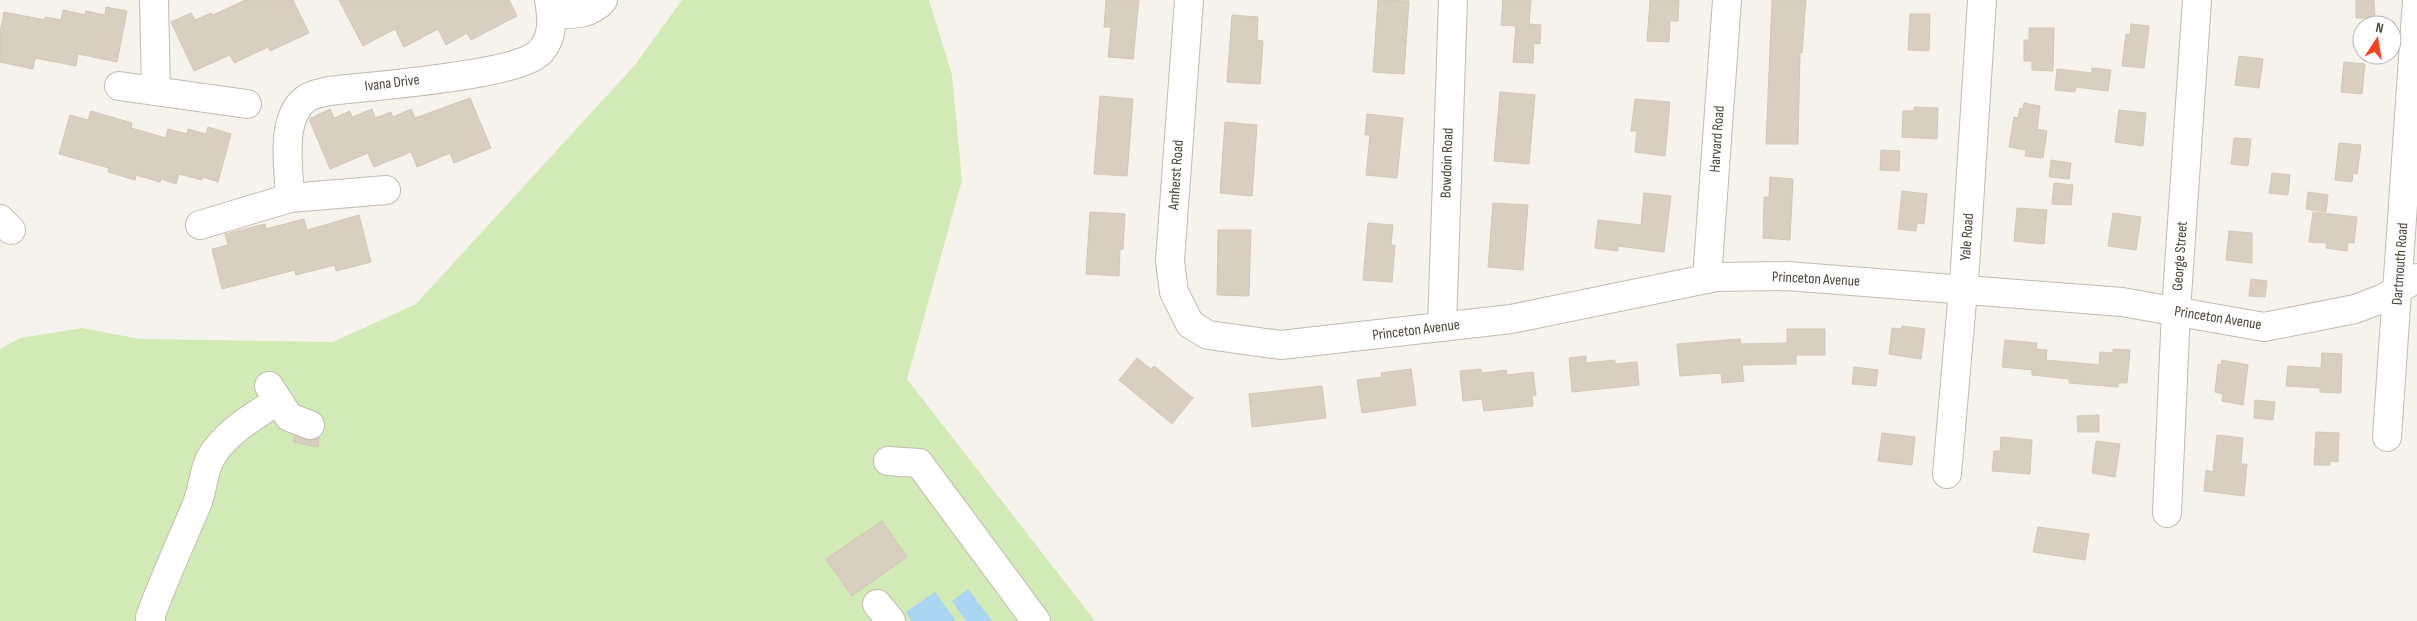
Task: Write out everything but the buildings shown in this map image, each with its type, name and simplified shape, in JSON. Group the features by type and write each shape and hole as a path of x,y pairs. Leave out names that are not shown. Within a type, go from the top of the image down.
{"street":[{"path":"154,0 156,91"},
{"name":"Ivana Drive","path":"290,198 288,148 291,118 297,107 308,96 329,91 464,75 520,64 541,52 548,41 552,28 550,7 586,13 598,6 603,0"},
{"name":"Amherst Road","path":"1189,0 1170,261 1174,292 1190,324 1208,335"},
{"name":"Bowdoin Road","path":"1442,327 1453,0"},
{"name":"Harvard Road","path":"1707,279 1727,0"},
{"name":"Yale Road","path":"1947,474 1963,290 1982,0"},
{"name":"George Street","path":"2167,513 2176,311 2197,0"},
{"name":"Dartmouth Road","path":"2387,437 2408,283 2417,0"},
{"path":"119,86 247,104"},
{"path":"200,226 290,198 386,190"},
{"name":"Princeton Avenue","path":"1208,335 1280,345 1511,319 1659,287 1707,279 1786,276 2122,302 2264,327 2355,309 2384,298 2408,283"},
{"path":"151,621 150,617 165,578 197,503 206,467 216,450 272,392 289,417 310,425"},
{"path":"888,461 919,463 1036,621"}],"green space":[{"path":"682,0 929,0 952,75 962,180 907,379 1095,621 0,621 0,349 20,338 82,328 140,339 333,342 416,304 635,65"}],"water":[{"path":"968,589 992,621 966,621 952,601"},
{"path":"935,592 956,621 912,621 906,612"}]}
